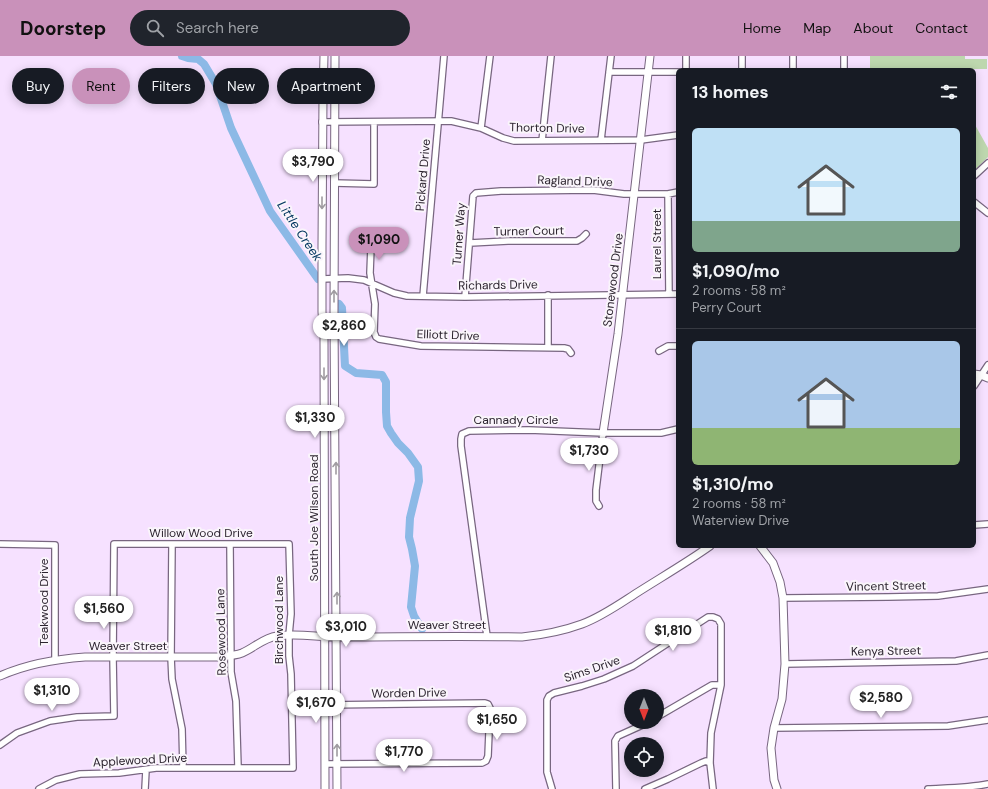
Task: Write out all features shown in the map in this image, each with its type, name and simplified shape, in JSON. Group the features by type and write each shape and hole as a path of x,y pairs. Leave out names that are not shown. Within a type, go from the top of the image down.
{"main road":[{"name":"South Joe Wilson Road","path":"324,56 322,122 322,312 324,351 325,789"},
{"name":"South Joe Wilson Road","path":"335,56 334,279 337,789"},
{"name":"Stonewood Drive","path":"603,433 615,355 650,56"},
{"name":"Weaver Street","path":"0,676 25,666 65,658 231,656 241,653 260,642 276,636 289,635 336,637 522,637 542,635 583,624 603,614 707,548"},
{"path":"762,548 773,563 784,598 785,664 782,699 774,728 771,748 774,780 777,789"}],"street":[{"name":"Pickard Drive","path":"424,296 444,56"},
{"path":"481,128 490,56"},
{"path":"542,141 551,56"},
{"path":"601,140 611,56"},
{"path":"686,56 686,68"},
{"path":"742,56 742,68"},
{"path":"793,56 793,68"},
{"path":"844,56 844,68"},
{"path":"609,72 676,72"},
{"name":"Thorton Drive","path":"322,122 451,121 481,128 503,138 514,141 641,140 676,135"},
{"path":"334,183 374,184 374,122"},
{"path":"976,174 988,163"},
{"name":"Ragland Drive","path":"473,196 478,192 501,191 593,190 624,194 668,194 676,192"},
{"name":"Laurel Street","path":"668,194 669,294"},
{"name":"Turner Way","path":"465,297 473,196"},
{"path":"976,204 988,213"},
{"name":"Turner Court","path":"470,243 577,241 586,234"},
{"name":"Elliott Drive","path":"372,238 370,273 375,304 374,332 376,337 379,339 421,346 564,348 568,349 571,353"},
{"name":"Richards Drive","path":"322,279 348,278 364,280 394,294 407,296 465,297 676,294"},
{"path":"548,295 548,348"},
{"path":"659,351 668,346 676,346"},
{"path":"981,375 988,365"},
{"name":"Cannady Circle","path":"487,636 460,439 462,434 469,431 529,430 603,433 661,433 676,429"},
{"name":"Stonewood Drive","path":"599,506 596,501 596,490 603,433"},
{"path":"976,526 988,524"},
{"name":"Teakwood Drive","path":"0,544 55,544 55,660"},
{"name":"Willow Wood Drive","path":"113,657 114,544 289,544"},
{"name":"Rosewood Lane","path":"230,544 231,672 236,702 238,768"},
{"name":"Birchwood Lane","path":"289,544 291,614 289,635 293,768"},
{"path":"172,545 172,679 182,729 183,768"},
{"name":"Vincent Street","path":"784,598 888,598 938,596 988,589"},
{"name":"Sims Drive","path":"552,789 547,772 547,700 551,695 604,679 633,666 708,618 713,617 718,619 721,624 721,685 711,733 710,763 713,789"},
{"name":"Kenya Street","path":"785,664 956,661 988,655"},
{"path":"0,745 17,733 50,721 114,716 113,657"},
{"path":"664,713 712,685 721,685"},
{"name":"Worden Drive","path":"325,705 485,703 488,704 490,708 488,756 486,761 482,763 337,764"},
{"path":"774,728 948,726 988,720"},
{"path":"616,789 615,741 618,736 634,729"},
{"path":"645,789 701,762 706,761 710,763"},
{"path":"325,764 337,764"},
{"name":"Applewood Drive","path":"39,789 56,780 80,774 119,774 156,768 293,768"},
{"path":"145,789 146,770"},
{"path":"928,789 979,786 988,784"}],"green space":[{"path":"870,56 965,56 965,59 987,59 987,69 870,68"},
{"path":"976,127 988,148 988,157 976,169"}],"waterway":[{"name":"Little Creek","path":"182,56 198,59 204,64 216,84 231,128 270,211 318,279"},
{"name":"Little Creek","path":"339,304 342,308 345,366 356,373 382,375 386,382 387,426 398,443 408,453 418,467 419,481 410,518 409,537 415,566 411,607 414,616 422,629"}]}
